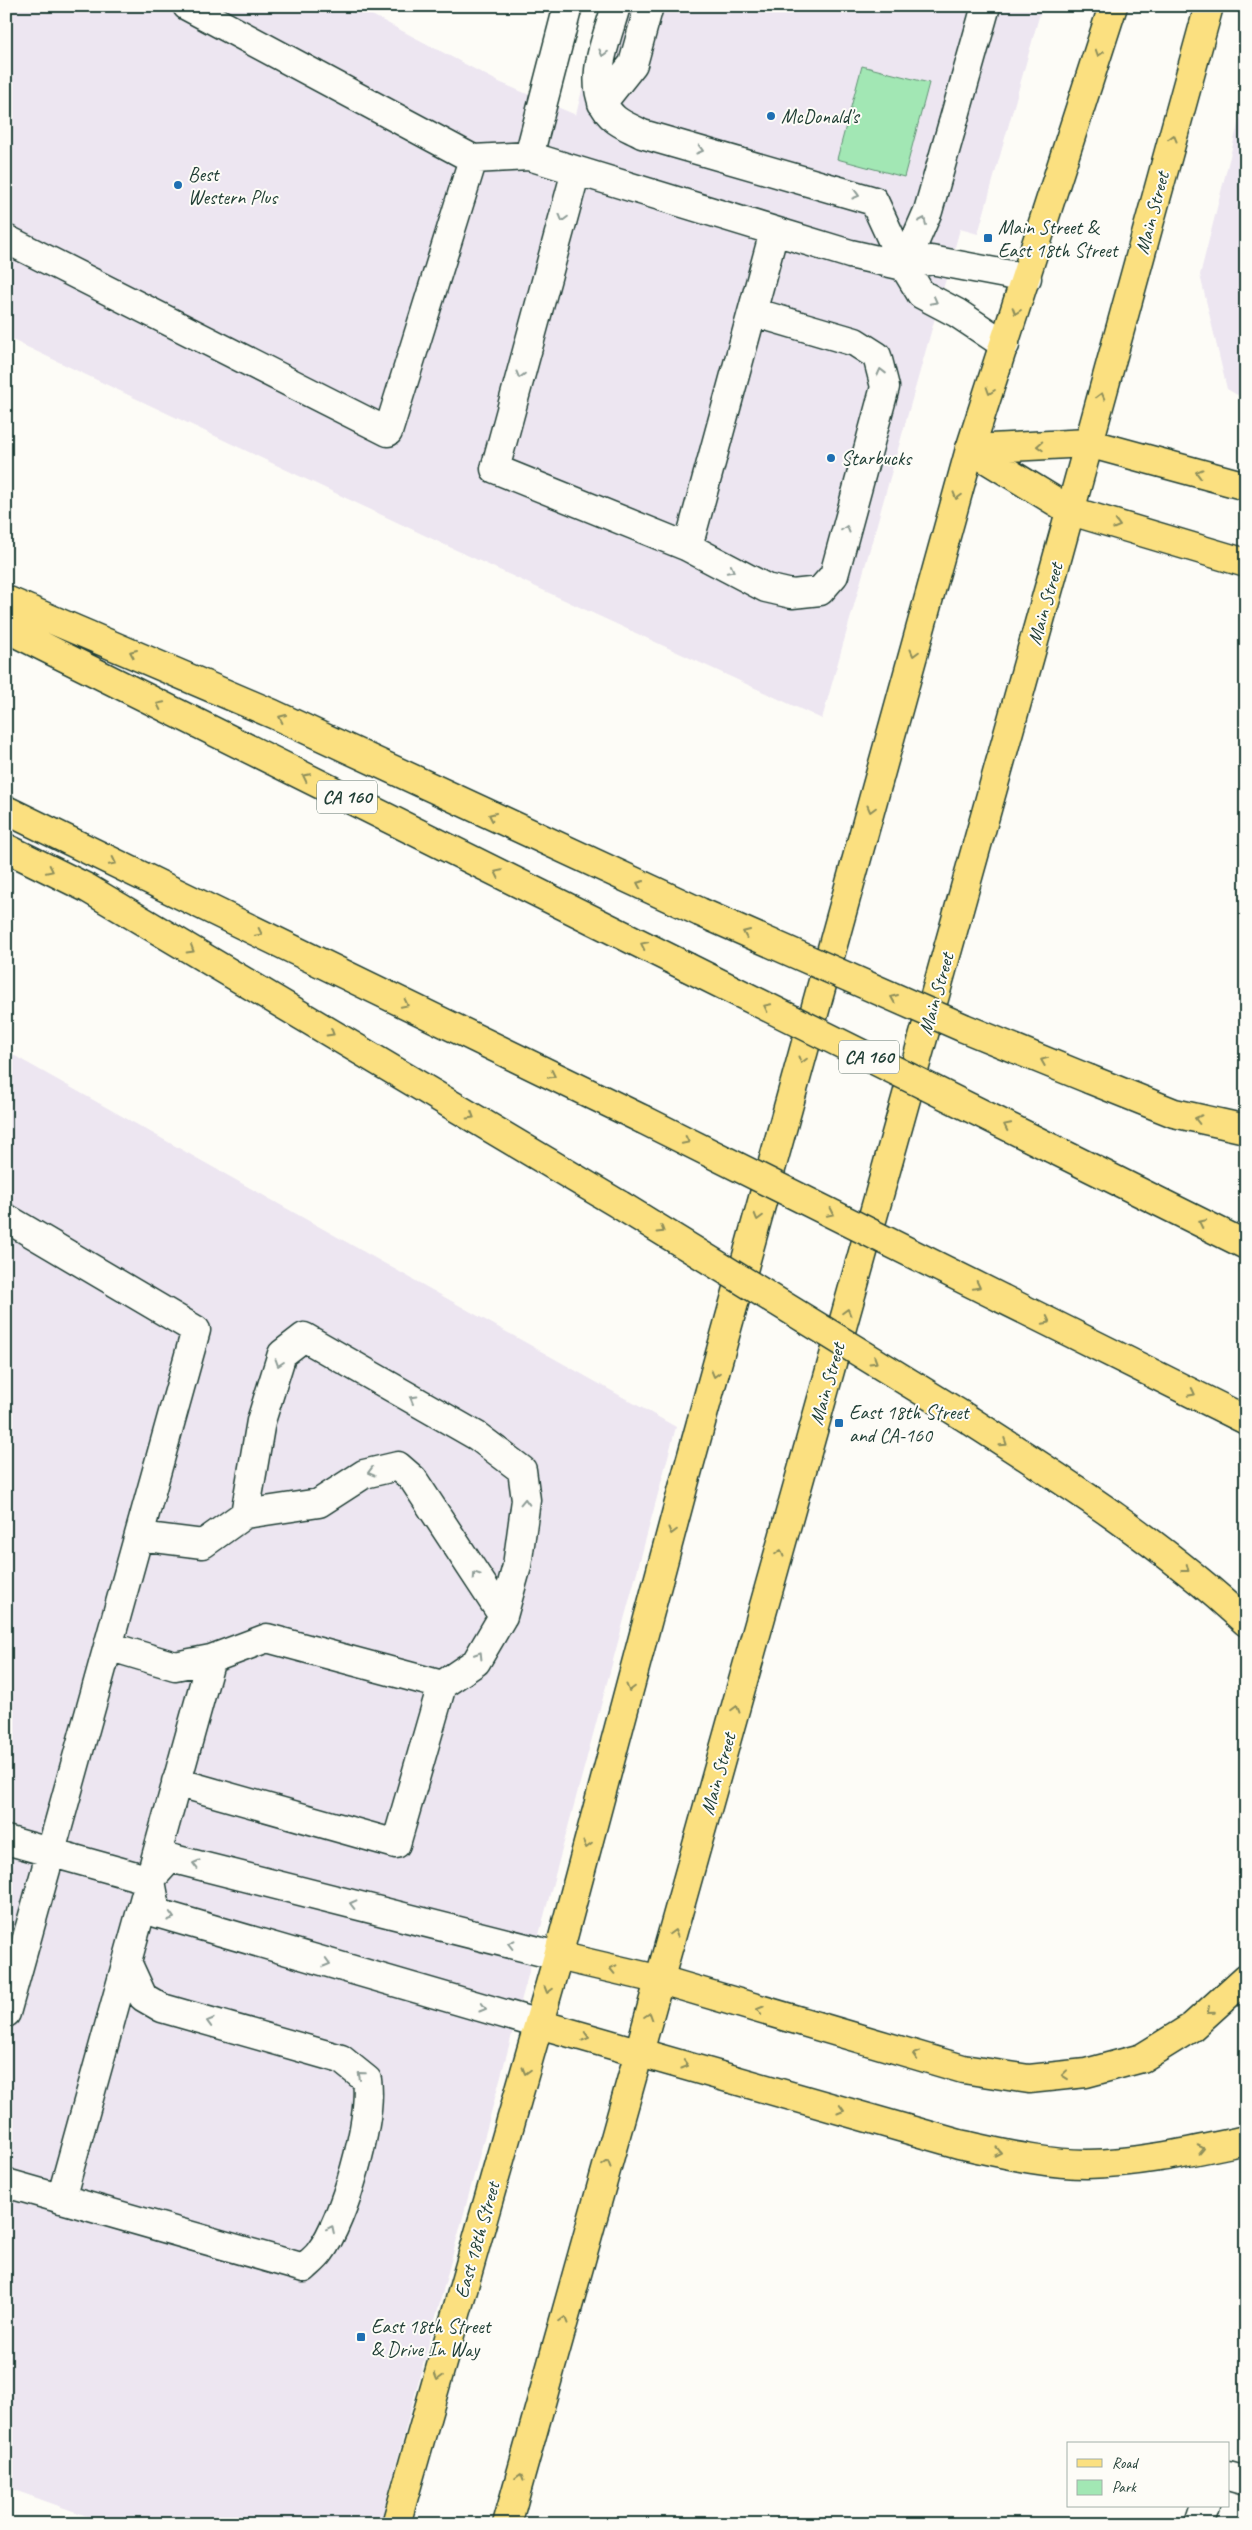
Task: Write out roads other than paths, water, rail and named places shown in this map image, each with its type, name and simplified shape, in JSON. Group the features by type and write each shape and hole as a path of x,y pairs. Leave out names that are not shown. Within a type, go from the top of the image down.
{"main road":[{"path":"1113,6 1027,278 970,449 690,1465 558,1956 661,1980 963,2069 1029,2079 1086,2073 1142,2058 1192,2027 1246,1978"},
{"name":"Main Street","path":"661,1980 1209,6"},
{"path":"970,449 1088,443 1246,486"},
{"path":"970,449 1070,511 1246,563"},
{"path":"6,600 272,714 700,912 938,1017 1174,1113 1246,1129"},
{"name":"CA 160","path":"6,628 1246,1245"},
{"path":"6,810 642,1119 1246,1420"},
{"path":"6,848 87,888 620,1205 963,1416 1147,1539 1207,1585 1246,1622"},
{"name":"East 18th Street","path":"396,2524 558,1956"},
{"path":"507,2524 638,2052 661,1980"},
{"path":"539,2024 959,2144 1023,2158 1086,2164 1156,2158 1246,2140"}],"lane":[{"path":"187,6 474,159 529,156 850,254 904,266 931,260 1027,278"},
{"path":"529,156 568,6"},
{"path":"616,6 597,77 602,103 615,119 642,134 874,201 904,266 921,294 957,314 1005,345"},
{"path":"602,103 633,64 649,6"},
{"path":"904,266 928,211 986,6"},
{"path":"6,239 388,432 474,159"},
{"path":"576,171 495,469 688,548 766,588 792,594 820,590 834,575 885,387 877,356 855,342 753,312"},
{"path":"688,548 774,232"},
{"path":"6,1218 196,1330 6,2013"},
{"path":"176,1782 396,1844 442,1685 476,1662 503,1616 517,1566 526,1500 522,1470 478,1436 304,1337 282,1354 261,1420 245,1514"},
{"path":"139,1536 203,1544 245,1514 319,1503 364,1474 398,1466 413,1479 503,1616"},
{"path":"108,1646 175,1666 210,1659 267,1638 442,1685"},
{"path":"61,2199 128,1962 210,1659"},
{"path":"6,1840 150,1880"},
{"path":"150,1880 170,1858 558,1956"},
{"path":"150,1880 157,1914 539,2024"},
{"path":"6,2184 304,2268 320,2252 340,2212 363,2141 370,2096 367,2080 342,2059 162,2008 143,1997 128,1962"},
{"path":"1230,2477 1246,2481"},
{"path":"1200,2524 1204,2508"}],"place":[{"name":"McDonald's","path":"771,116"},
{"name":"Best Western Plus","path":"178,185"},
{"name":"Main Street & East 18th Street","path":"988,238"},
{"name":"Starbucks","path":"831,458"},
{"name":"East 18th Street and CA-160","path":"839,1423"},
{"name":"East 18th Street & Drive In Way","path":"361,2337"}]}
